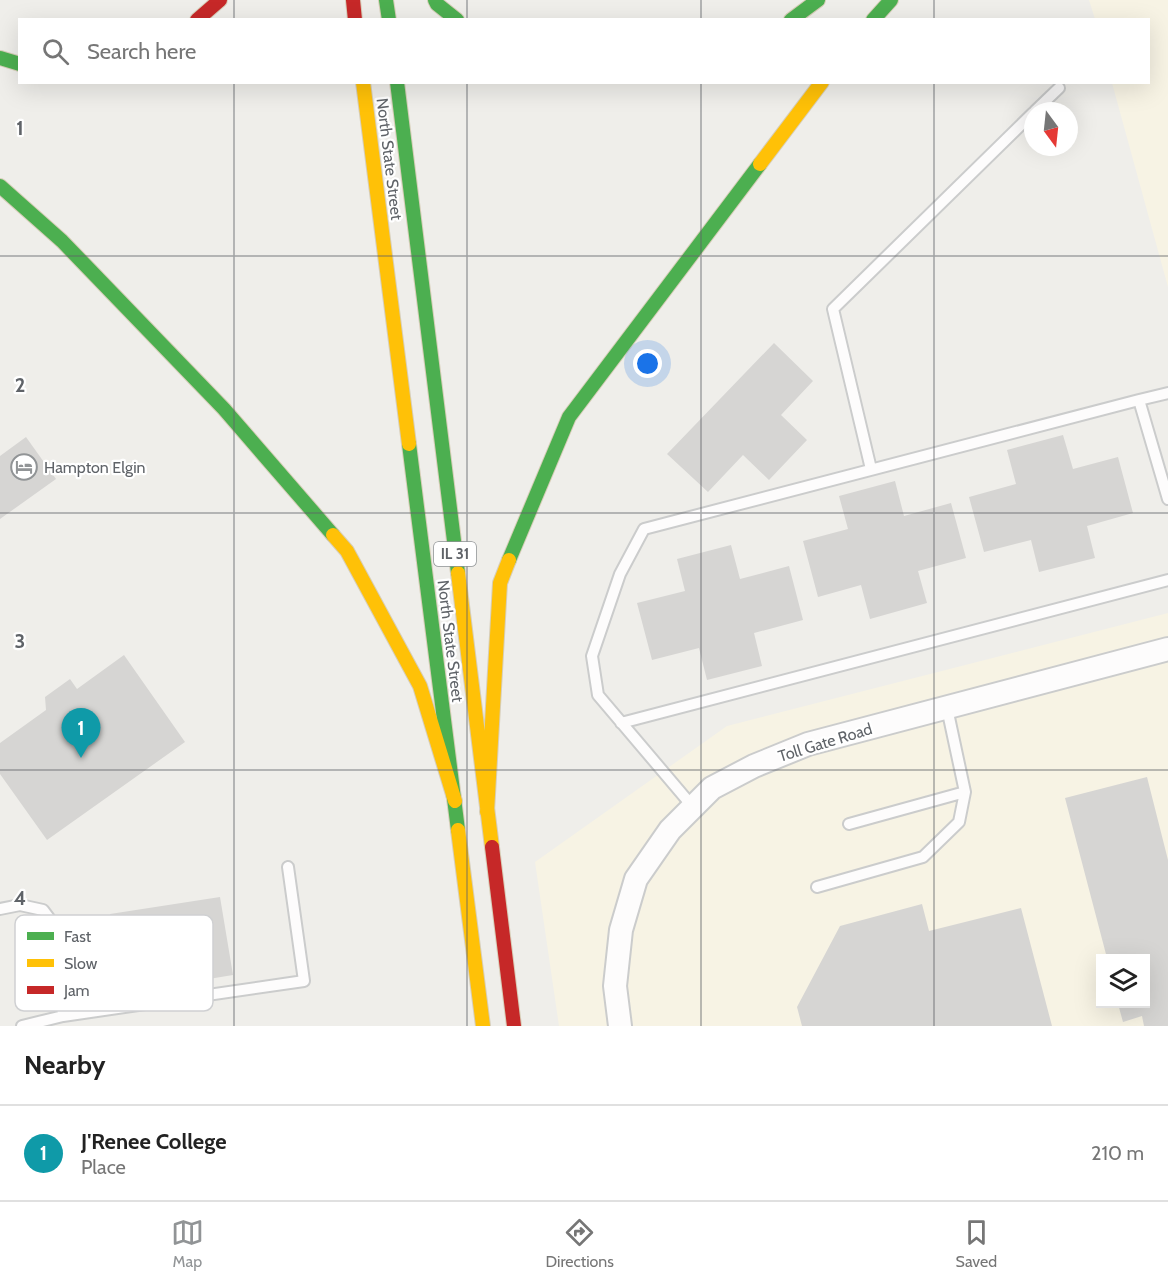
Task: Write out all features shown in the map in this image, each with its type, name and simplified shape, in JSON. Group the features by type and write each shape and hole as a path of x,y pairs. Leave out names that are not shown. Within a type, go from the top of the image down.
{"main road":[{"path":"199,18 220,0"},
{"path":"353,0 355,18"},
{"path":"386,0 389,18"},
{"path":"435,0 455,18"},
{"path":"794,18 818,0"},
{"path":"875,18 891,0"},
{"path":"0,58 18,63"},
{"name":"North State Street","path":"363,84 483,1026"},
{"name":"North State Street","path":"396,84 514,1026"},
{"path":"487,812 500,583 569,417 820,84"},
{"path":"0,186 62,241 224,408 347,551 420,686 455,801"}],"street":[{"name":"Toll Gate Road","path":"620,1026 615,986 617,963 621,930 636,879 670,830 712,788 754,766 808,744 1168,649"}],"lane":[{"path":"1044,102 1059,88"},
{"path":"871,469 832,309 1024,122"},
{"path":"693,807 598,695 592,656 620,574 644,529 1168,393"},
{"path":"1139,400 1168,499"},
{"path":"621,723 1168,580"},
{"path":"817,887 923,856 959,822 965,792 947,708"},
{"path":"849,824 965,792"},
{"path":"213,994 304,981 288,867"},
{"path":"0,909 20,905 43,910 47,915"},
{"path":"63,1011 63,1016"},
{"path":"22,1026 63,1016 97,1011"}],"shaded area":[{"path":"1089,0 1168,0 1168,287 1112,84 1150,84 1150,18 1095,18"},
{"path":"1168,613 1168,1026 559,1026 535,862 727,726"}],"building":[{"path":"774,343 813,381 781,415 807,440 769,480 743,455 708,492 667,454"},
{"path":"1063,435 1073,469 1118,457 1133,513 1087,526 1095,558 1039,572 1031,540 984,552 969,497 1016,484 1007,450"},
{"name":"Hampton Elgin","path":"26,437 56,479 0,519 0,456"},
{"path":"895,481 904,516 951,503 966,558 918,571 927,603 870,619 861,585 818,597 803,541 848,529 839,496"},
{"path":"731,545 740,579 789,566 803,620 754,633 762,666 707,680 699,648 652,660 637,603 685,591 677,559"},
{"path":"124,655 185,742 47,840 0,774 0,743 46,710 45,697 70,679 77,689"},
{"path":"1147,777 1168,860 1168,1026 1144,1026 1142,1016 1123,1022 1119,1008 1150,1008 1150,954 1106,954 1065,798"},
{"path":"220,897 233,975 213,978 213,915 110,914"},
{"path":"922,904 929,931 1021,908 1052,1026 802,1026 797,1007 840,926"}],"traffic: fast":[{"path":"386,0 389,18"},
{"path":"435,0 454,18"},
{"path":"794,18 818,0"},
{"path":"875,18 891,0"},
{"path":"0,58 18,63"},
{"path":"397,84 458,573"},
{"path":"509,560 569,417 760,164"},
{"path":"0,186 62,241 224,409 333,535"},
{"path":"409,444 458,830"}],"traffic: slow":[{"path":"363,84 409,444"},
{"path":"760,164 820,84"},
{"path":"333,535 347,551 420,686 455,801"},
{"path":"487,812 500,583 509,560"},
{"path":"458,573 492,847"},
{"path":"458,830 483,1026"}],"traffic: jam":[{"path":"199,18 220,0"},
{"path":"353,0 355,18"},
{"path":"492,847 514,1026"}],"place":[{"name":"Hampton Elgin","path":"24,467"},
{"name":"J'Renee College","path":"81,758"}]}
